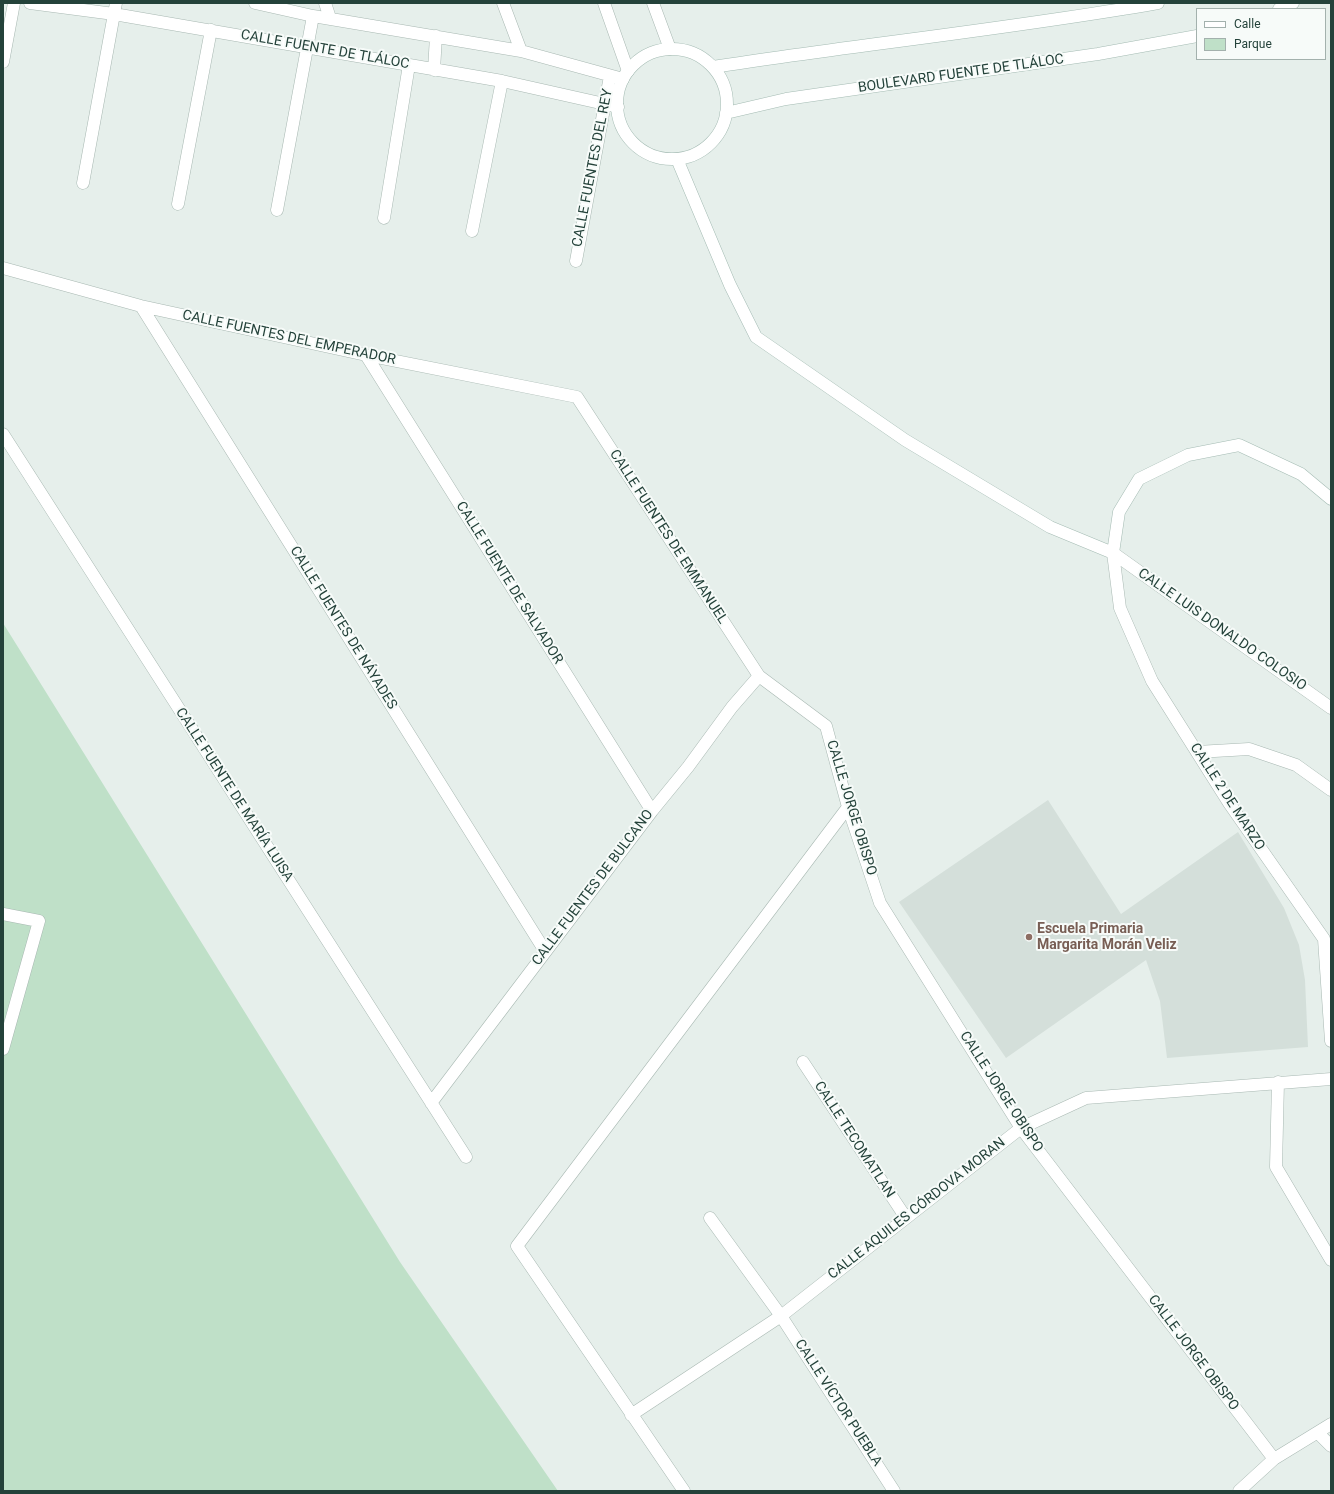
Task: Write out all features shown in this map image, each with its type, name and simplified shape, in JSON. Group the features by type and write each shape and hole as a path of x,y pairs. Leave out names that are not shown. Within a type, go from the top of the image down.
{"street":[{"path":"3,62 14,3"},
{"name":"CALLE FUENTE DE TLÁLOC","path":"30,3 115,8 211,30 502,81 605,106 618,107"},
{"path":"255,3 313,16 521,51 610,76 626,75"},
{"path":"326,3 330,18"},
{"path":"503,3 521,51"},
{"path":"604,3 626,75"},
{"path":"654,3 670,49"},
{"path":"713,67 1087,15 1158,3"},
{"path":"1281,8 1293,3"},
{"path":"83,183 115,8"},
{"path":"277,210 306,47 313,16"},
{"path":"178,204 211,30"},
{"path":"434,70 436,36"},
{"name":"BOULEVARD FUENTE DE TLÁLOC","path":"726,113 786,99 1098,54 1196,36"},
{"path":"670,49 686,50 701,57 713,67 725,88 727,100 726,113 721,130 710,144 695,154 677,159 659,157 642,150 629,138 621,122 618,107 619,93 626,75 640,59 654,52 670,49"},
{"path":"384,218 409,65"},
{"name":"CALLE FUENTES DEL REY","path":"576,261 610,76"},
{"path":"472,231 502,81"},
{"name":"CALLE LUIS DONALDO COLOSIO","path":"677,159 730,284 756,337 912,444 1050,527 1113,553 1331,708"},
{"name":"CALLE FUENTES DEL EMPERADOR","path":"3,268 141,306 366,355 576,397"},
{"name":"CALLE FUENTES DE NÁYADES","path":"141,306 545,950"},
{"name":"CALLE FUENTE DE SALVADOR","path":"366,355 652,811"},
{"name":"CALLE FUENTES DE EMMANUEL","path":"576,397 759,676"},
{"name":"CALLE FUENTE DE MARÍA LUISA","path":"3,434 466,1157"},
{"name":"CALLE 2 DE MARZO","path":"1331,498 1301,474 1239,445 1188,455 1140,479 1119,512 1113,553 1120,608 1152,681 1229,803 1324,939 1331,1041"},
{"name":"CALLE FUENTES DE BULCANO","path":"431,1103 545,950 652,811 688,767 732,707 759,676"},
{"name":"CALLE JORGE OBISPO","path":"759,676 826,726 848,807 880,903 1021,1128 1274,1459"},
{"path":"1197,752 1249,749 1296,765 1331,790"},
{"path":"683,1491 517,1246 848,807"},
{"path":"3,914 39,921 3,1049"},
{"name":"CALLE TECOMATLAN","path":"802,1062 906,1218"},
{"name":"CALLE AQUILES CÓRDOVA MORAN","path":"631,1415 781,1316 1021,1128 1086,1098 1331,1079"},
{"path":"1278,1082 1276,1167 1331,1260"},
{"name":"CALLE VÍCTOR PUEBLA","path":"710,1218 781,1316 894,1491"},
{"path":"1239,1491 1274,1459 1331,1424"},
{"path":"1318,1433 1331,1446"}],"shaded area":[{"path":"1048,800 1121,914 1238,832 1284,908 1299,945 1305,980 1308,1047 1167,1058 1160,1001 1146,960 1006,1058 899,902"}],"green space":[{"path":"3,623 400,1262 558,1491 3,1491"}],"place":[{"name":"Escuela Primaria Margarita Morán Veliz","path":"1029,937"}]}
